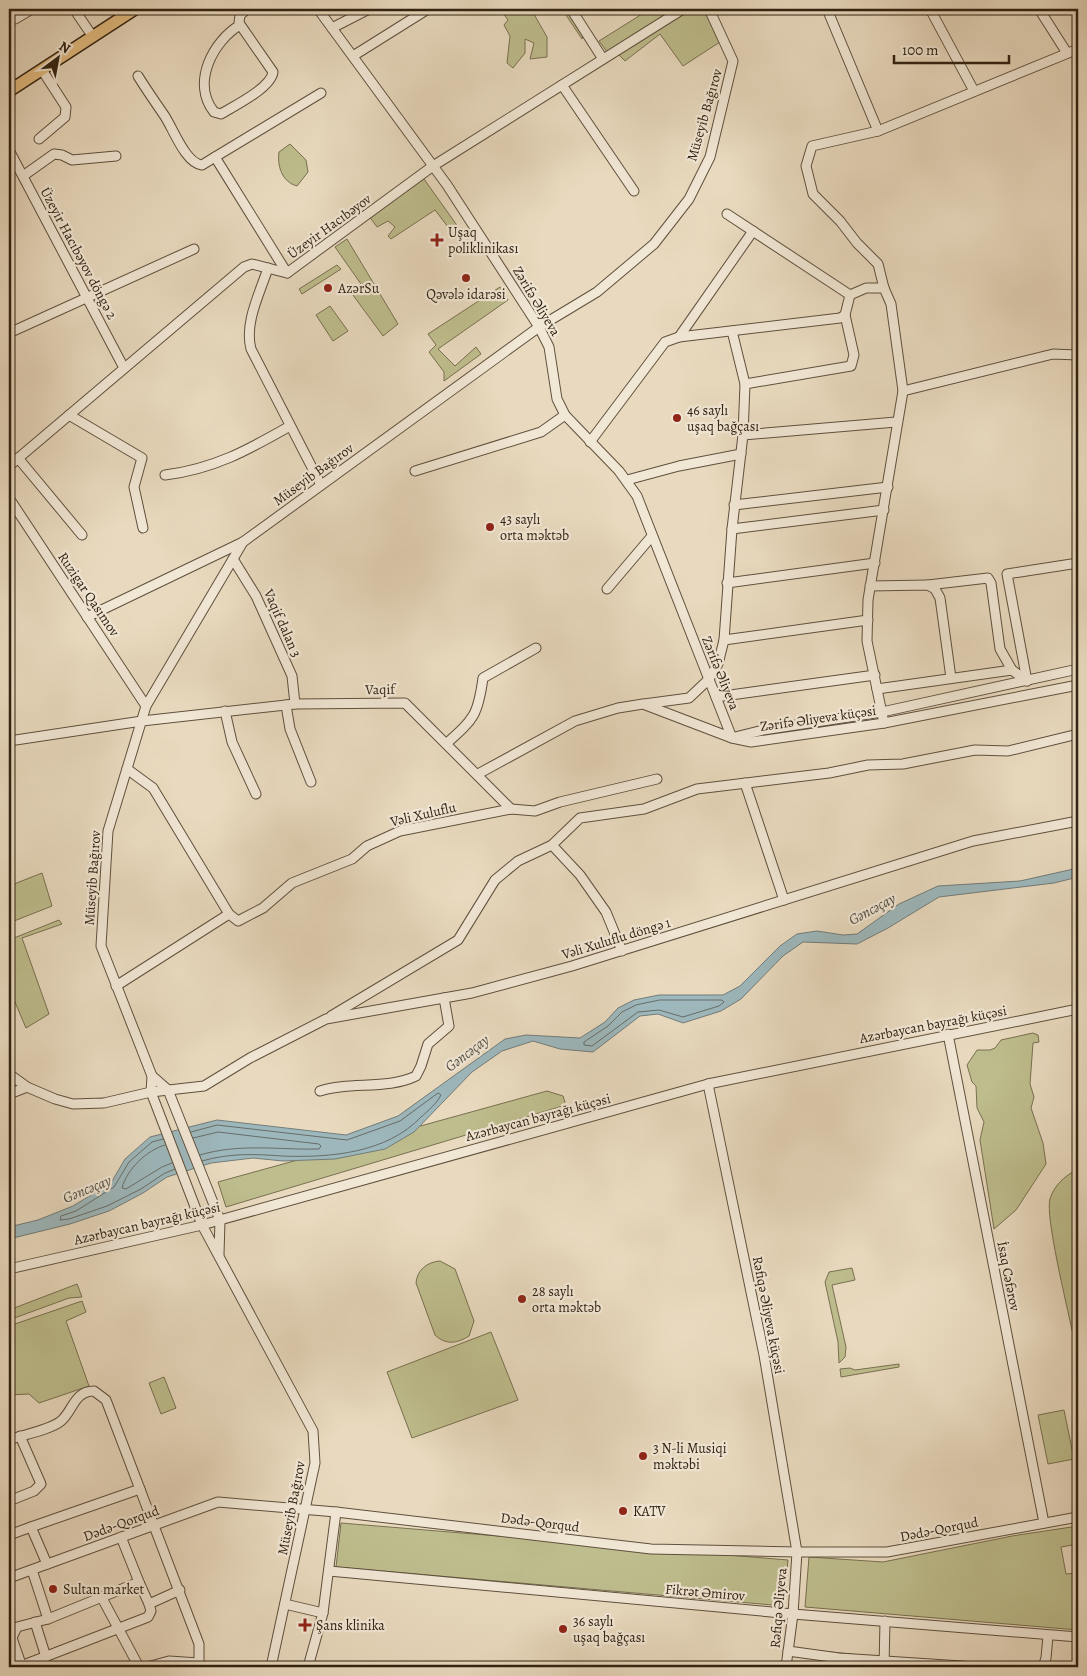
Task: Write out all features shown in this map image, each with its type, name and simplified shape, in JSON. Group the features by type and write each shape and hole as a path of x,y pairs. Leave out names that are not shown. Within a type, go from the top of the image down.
{"main road":[{"path":"9,90 135,9"}],"street":[{"path":"15,19 32,9"},
{"path":"74,9 93,37"},
{"path":"240,25 222,39 209,59 205,82 206,96 214,112 221,114 265,86 273,77 273,72 240,25 238,19 247,9"},
{"name":"Zərifə Əliyeva","path":"318,9 434,166 539,326 549,347 557,399 565,415 627,480 637,496 732,738"},
{"path":"332,28 369,9"},
{"path":"353,56 428,9"},
{"path":"571,9 603,59"},
{"name":"Üzeyir Hacıbəyov","path":"9,466 244,267 252,264 287,273 434,166 683,9"},
{"name":"Müseyib Bağırov","path":"271,1667 315,1462 313,1431 202,1225 151,1092 152,1076 101,946 108,831 146,706 243,542 539,326 597,292 647,250 689,199 710,157 733,62 709,9"},
{"path":"827,9 878,131"},
{"path":"930,9 974,91"},
{"path":"1039,9 1067,53"},
{"path":"884,723 867,641 870,586 888,487 896,422 903,391 891,304 884,288 878,264 813,194 806,166 812,146 878,131 1078,49"},
{"path":"39,139 65,117 66,112 66,107 42,70"},
{"path":"138,76 165,116 184,150 194,162 202,165 321,93"},
{"path":"562,85 634,191"},
{"name":"Üzeyir Hacıbəyov döngə 2","path":"9,150 124,368"},
{"path":"23,176 54,154 62,155 72,160 116,156"},
{"path":"215,157 287,273"},
{"path":"727,214 850,295"},
{"path":"679,337 753,231"},
{"path":"9,333 194,249"},
{"path":"268,268 251,320 248,338 251,349 321,486"},
{"path":"850,295 866,288 884,288"},
{"path":"745,384 851,366 854,354 845,315 850,295"},
{"path":"590,442 666,342 679,337 845,315"},
{"path":"657,779 560,802 535,811 511,809 478,774 575,721 618,708 689,698 709,679 718,664 724,640 734,505 743,435 745,384 732,331"},
{"path":"903,391 1053,354 1078,355"},
{"path":"68,415 142,458 134,487 143,528"},
{"path":"415,470 542,432 565,415"},
{"path":"743,435 896,422"},
{"path":"165,475 193,472 213,466 290,426"},
{"path":"627,480 679,466 741,454"},
{"path":"18,458 82,535"},
{"path":"734,505 888,487"},
{"name":"Ruzigar Qasımov","path":"9,498 146,706"},
{"path":"732,529 884,510"},
{"path":"607,589 652,536"},
{"path":"87,617 243,542"},
{"name":"Vaqif dalan 3","path":"233,559 256,596 292,676 290,729 311,782"},
{"path":"727,583 875,563"},
{"path":"1027,681 1007,574 1078,563"},
{"path":"870,586 928,585 988,578 991,583 1000,649 1012,670 1027,681"},
{"path":"928,585 935,589 940,598 951,678"},
{"path":"724,640 868,620"},
{"path":"447,743 473,718 480,702 483,678 536,648"},
{"name":"Zərifə Əliyeva küçəsi","path":"732,738 763,730 882,712 1078,669"},
{"path":"877,689 1012,670"},
{"path":"716,697 874,676"},
{"name":"Zərifə Əliyeva küçəsi","path":"732,738 751,742 884,723 1078,685"},
{"name":"Vaqif","path":"9,741 142,721 291,704 405,703 478,774"},
{"path":"643,704 732,738"},
{"path":"225,711 232,742 256,794"},
{"path":"326,1018 370,990 458,940 495,880 518,861 552,845 580,818 644,809 697,789 829,773 868,765 903,764 975,750 1008,751 1078,734"},
{"path":"116,986 229,914 153,788 127,769"},
{"path":"745,783 784,900"},
{"name":"Vəli Xuluflu","path":"229,914 238,921 263,908 292,884 352,859 367,846 400,831 511,809"},
{"name":"Vəli Xuluflu döngə 1","path":"168,1090 204,1086 250,1058 326,1018 444,998 490,988 622,951 973,840 1078,821"},
{"path":"552,845 580,875 606,912 622,951"},
{"path":"320,1091 330,1088 394,1082 416,1076 428,1044 449,1026 444,998"},
{"name":"Azərbaycan bayrağı küçəsi","path":"9,1269 202,1225 708,1084 1078,1009"},
{"name":"İsaq Cəfərov","path":"948,1034 1044,1523"},
{"path":"9,1074 28,1087 54,1100 73,1104 104,1103 168,1090"},
{"name":"Müseyib Bağırov","path":"152,1076 168,1090 174,1101 220,1220 218,1256"},
{"name":"Rəfiqə Əliyeva küçəsi","path":"708,1084 764,1354 797,1552"},
{"path":"9,1094 28,1087"},
{"path":"9,1440 58,1423 68,1414 75,1400 91,1391 98,1392 106,1400 199,1644 199,1665 170,1661 147,1667"},
{"path":"9,1501 34,1492 41,1484 20,1436"},
{"path":"9,1535 140,1489"},
{"name":"Dədə-Qorqud","path":"9,1578 218,1502 336,1512 650,1548 797,1552 887,1552 1078,1517"},
{"path":"308,1667 323,1613 330,1571 336,1512"},
{"path":"31,1528 47,1564"},
{"path":"121,1537 149,1604 151,1611 148,1617 22,1666 12,1638 17,1627 48,1619 139,1582"},
{"name":"Rəfiqə Əliyeva","path":"786,1667 793,1614 797,1552"},
{"path":"32,1570 48,1619"},
{"name":"Fikrət Əmirov","path":"330,1571 793,1614 1078,1637"},
{"path":"149,1604 180,1590"},
{"path":"102,1598 139,1667"},
{"path":"285,1604 323,1613"},
{"path":"884,1663 885,1621"},
{"path":"35,1622 46,1656"},
{"path":"1043,1667 1046,1658 1048,1636"},
{"path":"788,1651 884,1663 977,1667"}],"shaded area":[{"path":"500,9 531,9 547,37 547,57 530,59 534,43 525,39 525,53 513,68 507,63 510,36 504,25 508,20"},
{"path":"562,9 568,9 584,34 582,39"},
{"path":"650,9 678,9 608,53 599,41"},
{"path":"688,9 704,9 720,42 683,66 660,34 625,61 617,53"},
{"path":"290,144 306,160 308,172 297,186 284,177 279,163 279,152"},
{"path":"424,179 461,231 455,236 435,210 391,239 388,236 395,227 388,221 377,227 369,216"},
{"path":"347,239 398,324 383,336 350,291 361,284 335,247"},
{"path":"337,265 341,269 302,294 299,289"},
{"path":"500,287 508,300 438,349 455,366 476,347 481,354 444,381 444,372 429,352 436,345 428,334"},
{"path":"330,306 348,331 333,341 316,315"},
{"path":"42,873 52,906 9,923 9,886"},
{"path":"59,920 62,924 22,938 49,1014 26,1028 9,988 9,940"},
{"path":"1033,1033 1038,1035 1039,1042 1033,1043 1030,1084 1034,1097 1031,1108 1043,1143 1046,1164 1016,1210 994,1229 980,1140 984,1122 977,1108 976,1086 972,1082 967,1065 977,1050 990,1050 995,1048 1001,1040"},
{"path":"547,1091 563,1096 566,1105 226,1207 218,1182"},
{"path":"1078,1169 1078,1340 1072,1330 1053,1242 1049,1209 1050,1199 1057,1185 1065,1177"},
{"path":"440,1261 455,1269 474,1321 469,1336 460,1341 447,1342 435,1335 416,1283 418,1274 427,1265"},
{"path":"852,1268 855,1280 832,1285 846,1347 845,1357 839,1363 838,1342 825,1282 829,1272"},
{"path":"77,1284 82,1297 69,1298 9,1320 9,1310"},
{"path":"82,1301 86,1312 66,1321 89,1386 39,1403 29,1394 9,1395 9,1326"},
{"path":"491,1332 518,1400 412,1438 387,1372"},
{"path":"899,1364 899,1367 841,1377 840,1369 850,1368 855,1370"},
{"path":"164,1377 176,1408 161,1414 149,1383"},
{"path":"1064,1410 1074,1459 1048,1464 1038,1415"},
{"path":"341,1523 788,1560 784,1606 336,1567"},
{"path":"1078,1526 1078,1544 1061,1547 1066,1574 1078,1573 1078,1630 805,1607 809,1557 883,1562 1012,1536"},
{"path":"830,1652 852,1654 852,1667 831,1667 827,1661"}],"water":[{"path":"1078,868 1078,877 1054,883 939,897 888,928 857,944 803,942 783,956 741,999 721,1011 683,1023 658,1014 640,1016 593,1052 560,1049 533,1041 502,1051 472,1072 414,1132 385,1149 335,1159 283,1161 253,1158 211,1163 167,1177 143,1193 109,1211 70,1224 9,1239 9,1227 38,1220 73,1206 111,1183 125,1159 150,1137 217,1120 346,1135 398,1116 505,1039 526,1035 580,1038 605,1022 618,1008 634,1000 659,995 723,995 740,986 780,946 797,934 817,931 843,935 857,934 899,904 938,886 1020,881"}],"place":[{"name":"Uşaq poliklinikası","path":"437,240"},
{"name":"Qəvələ idarəsi","path":"466,278"},
{"name":"AzərSu","path":"328,288"},
{"name":"46 saylı uşaq bağçası","path":"677,418"},
{"name":"43 saylı orta məktəb","path":"490,527"},
{"name":"28 saylı orta məktəb","path":"522,1299"},
{"name":"3 N-li Musiqi məktəbi","path":"643,1456"},
{"name":"KATV","path":"623,1511"},
{"name":"Sultan market","path":"53,1589"},
{"name":"Şans klinika","path":"305,1625"},
{"name":"36 saylı uşaq bağçası","path":"563,1629"}],"water label":[{"name":"Gəncəçay","path":"872,909"},
{"name":"Gəncəçay","path":"467,1053"},
{"name":"Gəncəçay","path":"87,1189"}]}
